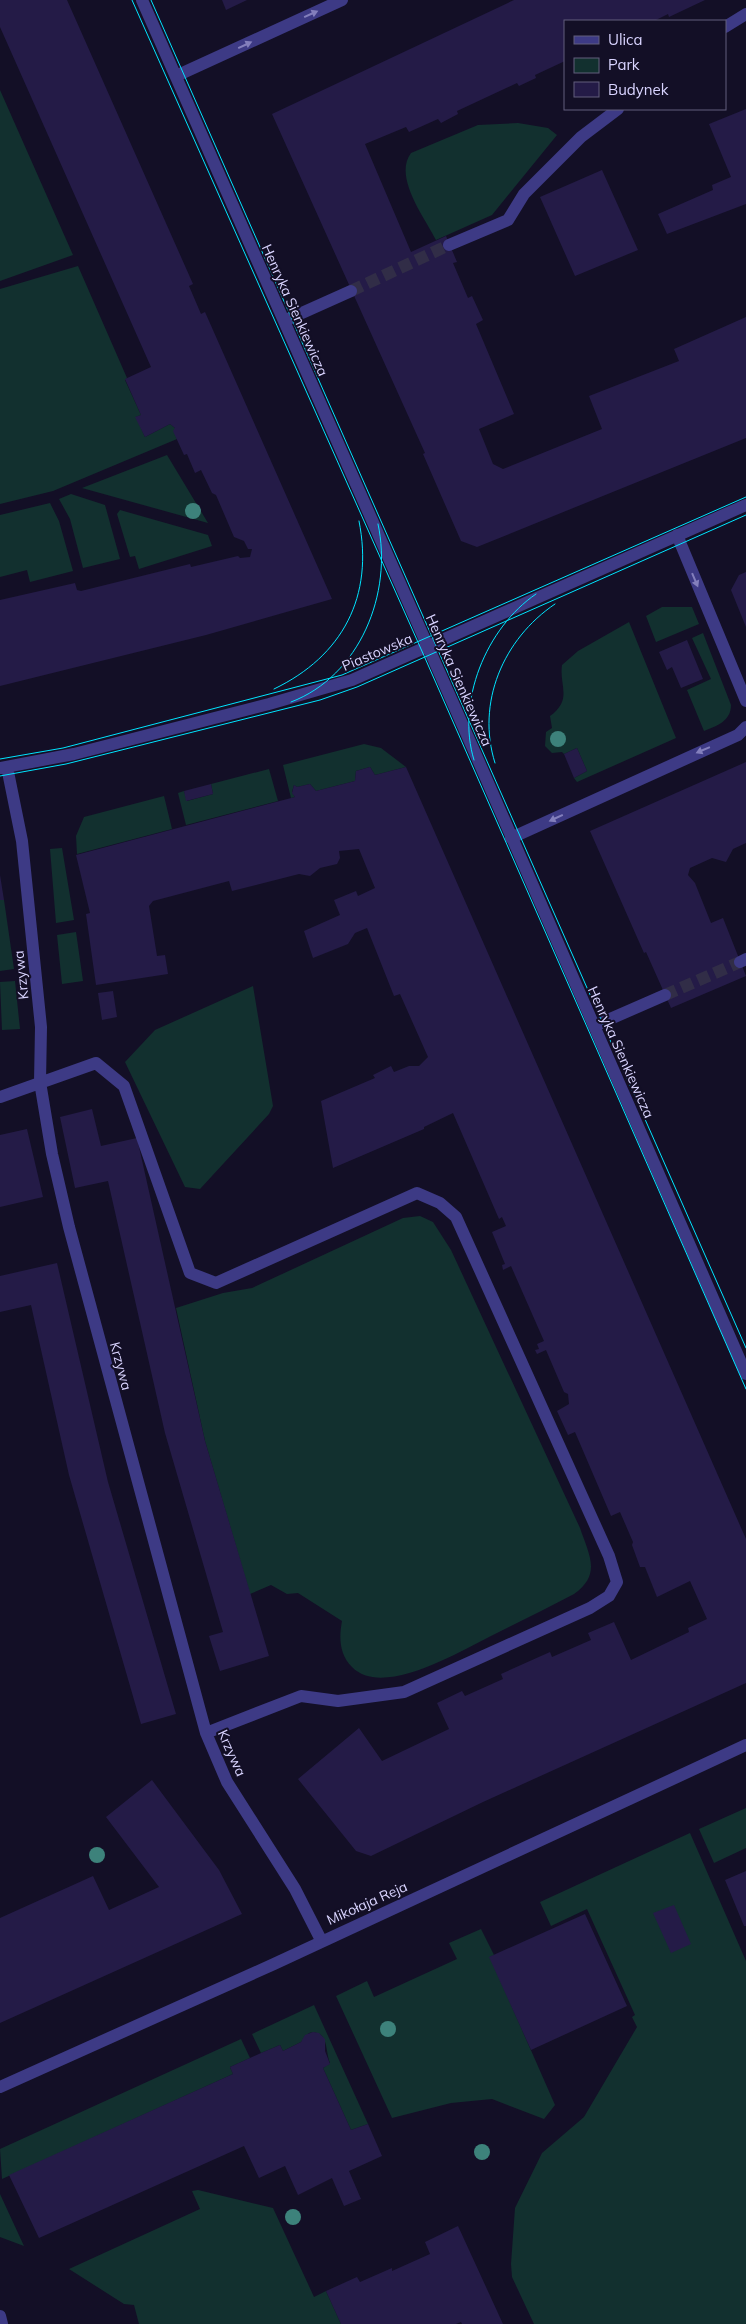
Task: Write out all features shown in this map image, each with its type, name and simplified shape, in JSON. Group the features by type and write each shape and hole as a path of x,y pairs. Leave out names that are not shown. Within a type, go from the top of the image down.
{"street":[{"name":"Henryka Sienkiewicza","path":"142,0 746,1374"},
{"path":"176,76 342,0"},
{"path":"726,26 746,14"},
{"path":"450,244 508,220 524,194 581,137 617,110"},
{"path":"284,321 351,291"},
{"name":"Piastowska","path":"4,767 74,754 325,688 376,670 746,505"},
{"path":"677,535 746,701"},
{"path":"511,838 738,735 746,727"},
{"name":"Krzywa","path":"4,767 22,841 41,1027 40,1082 52,1154 68,1227 206,1733 227,1782 295,1889 321,1940"},
{"path":"594,1026 665,995"},
{"path":"0,1097 96,1063 124,1086 190,1274 206,1281 216,1283 417,1193 446,1208 456,1217 525,1366 609,1556 617,1582 609,1596 590,1608 404,1692 338,1702 301,1696 206,1733"},
{"name":"Mikołaja Reja","path":"0,2087 746,1746"},
{"path":"0,2316 2,2324"}],"green space":[{"path":"0,90 73,255 0,281"},
{"path":"518,123 548,128 557,135 492,215 436,240 408,185 406,163 411,153 478,125"},
{"path":"78,266 127,378 125,380 141,415 136,417 145,437 170,424 175,428 177,439 53,491 0,504 0,289"},
{"path":"167,455 208,523 82,488"},
{"path":"71,494 105,505 120,559 83,568 70,519 59,499"},
{"path":"50,503 59,521 73,571 30,582 27,570 0,577 0,515"},
{"path":"120,510 208,535 212,546 139,569 135,556 130,557 117,514"},
{"path":"662,607 692,607 699,624 656,642 646,616"},
{"path":"629,622 676,738 577,782 574,778 587,771 577,748 564,754 562,752 552,753 545,746 546,732 552,728 550,716 557,710 563,698 562,665 578,651"},
{"path":"703,633 731,705 726,719 704,731 687,690 711,679 692,638"},
{"path":"364,744 381,748 406,767 375,775 370,767 356,771 355,781 316,791 310,784 297,787 294,785 292,792 295,797 291,798 283,765"},
{"path":"269,769 278,801 186,825 178,793 184,791 187,801 213,794 211,784"},
{"path":"164,796 172,829 77,854 76,836 84,817"},
{"path":"62,848 74,920 56,923 50,849"},
{"path":"0,900 4,900 14,969 0,971"},
{"path":"76,932 83,981 62,984 57,935"},
{"path":"15,981 20,1029 2,1030 0,982"},
{"path":"253,986 273,1106 269,1114 200,1189 185,1187 125,1062 155,1030"},
{"path":"420,1216 433,1222 451,1250 580,1528 589,1555 591,1571 583,1587 542,1611 440,1662 420,1670 382,1678 365,1675 352,1667 342,1651 340,1633 342,1621 298,1593 287,1594 271,1585 250,1594 205,1441 176,1308 223,1293 252,1288 403,1218"},
{"path":"746,1808 746,1848 714,1863 699,1829"},
{"path":"690,1833 746,1961 746,2324 534,2324 512,2277 511,2264 515,2208 542,2153 584,2117 637,2027 632,2017 635,2015 587,1909 551,1926 540,1902"},
{"path":"481,1929 494,1955 490,1957 555,2105 544,2119 492,2099 451,2103 392,2118 336,1996 367,1981 374,1997 457,1959 449,1943"},
{"path":"314,2005 368,2124 351,2130 323,2068 330,2063 325,2042 320,2034 309,2033 301,2042 283,2051 280,2045 261,2053 252,2034"},
{"path":"241,2039 250,2058 230,2067 233,2074 2,2179 0,2149"},
{"path":"198,2190 273,2208 314,2297 326,2291 341,2324 139,2324 134,2305 124,2304 69,2269 200,2209 192,2191"},
{"path":"0,2194 24,2246 0,2237"}],"building":[{"path":"0,0 67,0 193,284 189,286 201,314 205,312 332,599 206,635 0,686 0,600 75,583 77,590 81,591 190,564 191,567 238,556 240,558 250,557 252,549 248,549 244,541 234,537 216,495 212,493 201,470 195,473 187,454 184,455 173,431 175,428 170,424 145,437 135,417 141,415 125,379 151,367 0,27"},
{"path":"222,0 247,0 226,10"},
{"path":"514,0 705,0 669,17 668,14 656,20 564,20 564,61 535,75 536,78 519,86 517,83 457,111 458,114 441,123 438,119 409,132 406,127 365,144 411,252 446,236 457,262 453,263 468,298 472,296 483,320 476,324 514,414 479,429 493,464 503,469 602,429 589,396 679,361 674,349 746,317 746,438 477,547 461,541 423,454 425,453 272,114"},
{"path":"746,109 746,204 667,234 658,214 713,190 712,185 731,177 709,124"},
{"path":"602,170 638,250 575,276 540,197"},
{"path":"746,572 746,627 731,590 739,575"},
{"path":"687,640 703,679 681,688 672,667 667,670 659,652"},
{"path":"577,748 587,771 574,778 564,754"},
{"path":"746,762 746,843 733,849 726,862 712,858 690,868 688,875 695,883 711,923 723,918 746,976 671,1008 646,952 644,953 590,831"},
{"path":"370,767 375,775 406,767 746,1539 746,1683 483,1802 371,1856 356,1851 298,1779 359,1728 382,1761 449,1729 437,1703 462,1691 465,1696 503,1679 501,1674 550,1652 552,1657 591,1640 588,1633 614,1622 631,1660 689,1632 688,1628 707,1619 690,1581 657,1597 645,1567 640,1567 632,1545 633,1542 620,1512 611,1516 575,1432 568,1435 557,1411 569,1404 568,1394 564,1392 546,1350 537,1354 535,1350 539,1349 537,1344 544,1341 511,1266 503,1270 502,1265 505,1264 492,1232 506,1226 502,1217 499,1219 453,1113 424,1127 424,1129 333,1168 321,1101 375,1078 373,1075 391,1066 394,1072 409,1066 419,1066 428,1057 400,994 394,996 367,928 355,933 348,944 313,958 304,931 340,915 334,900 356,891 358,896 375,888 359,849 339,851 340,858 337,864 320,868 310,876 299,874 232,891 229,881 153,901 149,906 157,956 165,955 168,974 96,985 86,914 90,913 76,855 295,797 292,793 294,785 297,787 310,784 316,791 355,781 356,771"},
{"path":"211,784 213,794 186,801 184,791"},
{"path":"0,875 4,900 0,900"},
{"path":"113,991 117,1017 102,1020 98,993"},
{"path":"92,1109 101,1146 137,1138 205,1441 269,1656 220,1671 209,1636 223,1632 165,1433 108,1181 75,1188 60,1117"},
{"path":"27,1129 43,1197 0,1207 0,1135"},
{"path":"57,1263 108,1482 176,1714 141,1724 69,1475 31,1305 0,1312 0,1276"},
{"path":"152,1780 219,1870 242,1914 0,2023 0,1918 93,1876 109,1910 159,1887 106,1817"},
{"path":"746,1871 746,1926 744,1926 725,1880"},
{"path":"674,1905 691,1944 671,1953 653,1913"},
{"path":"585,1914 627,2006 531,2050 489,1957"},
{"path":"313,2032 319,2033 325,2039 325,2051 330,2064 323,2068 351,2130 368,2124 382,2156 349,2171 361,2199 344,2206 332,2178 298,2195 285,2166 259,2178 244,2146 39,2238 9,2175 233,2074 230,2067 280,2045 283,2051 301,2042 305,2035"},
{"path":"458,2226 503,2324 462,2324 461,2322 456,2324 341,2324 326,2291 357,2277 360,2282 392,2268 392,2271 430,2254 425,2242"}],"tunnel":[{"path":"351,291 449,245"},
{"path":"665,995 740,962"}],"tram line":[{"path":"132,0 425,658 746,1389"},
{"path":"151,0 746,1348"},
{"path":"0,759 63,748 342,675 746,497"},
{"path":"0,776 66,764 320,700 357,687 746,515"},
{"path":"274,689 298,675 318,659 335,641 348,621 357,598 362,574 359,521"},
{"path":"291,702 315,690 336,673 353,652 366,629 375,604 380,577 381,550 378,524"},
{"path":"474,760 469,738 469,714 480,668 490,646 503,626 518,609 536,594"},
{"path":"495,763 490,740 489,718 498,674 508,654 521,635 537,618 555,604"}]}
